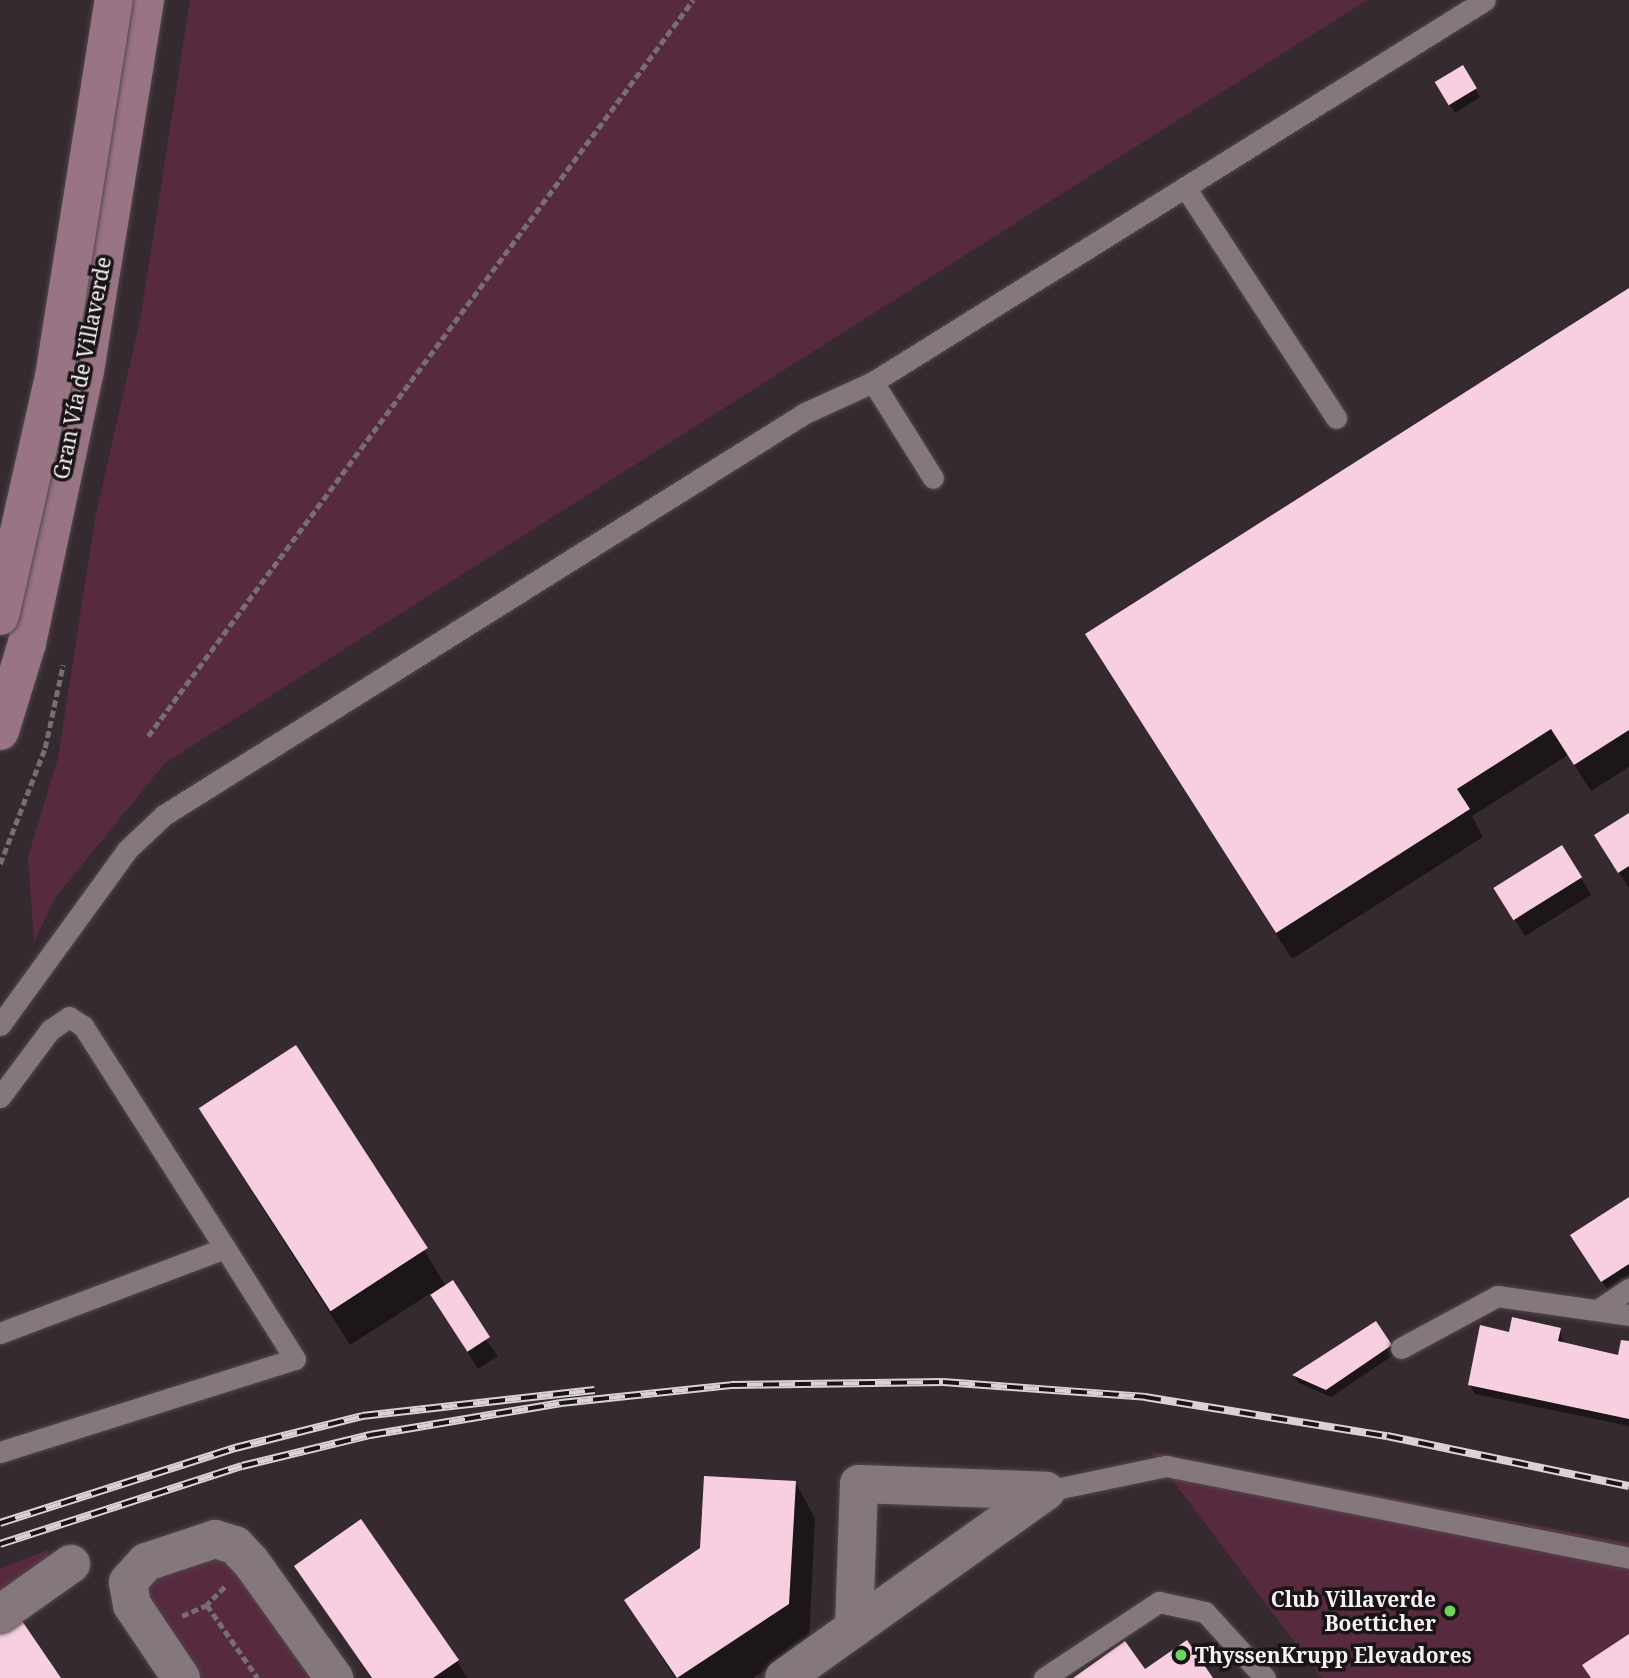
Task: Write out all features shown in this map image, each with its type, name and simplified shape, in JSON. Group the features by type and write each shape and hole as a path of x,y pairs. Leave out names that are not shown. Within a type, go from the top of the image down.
{"street":[{"name":"Gran Vía de Villaverde","path":"0,616 54,377 114,0"},
{"name":"Gran Vía de Villaverde","path":"0,731 27,643 85,371 145,0"},
{"path":"854,1628 859,1484 1046,1491"},
{"path":"784,1678 1046,1491"},
{"path":"181,1678 132,1605 128,1583 146,1562 215,1539 235,1545 251,1562 334,1678"},
{"path":"0,1614 71,1564"}],"lane":[{"path":"0,1025 127,850 164,815 805,413 873,382 1485,0"},
{"path":"1185,187 1336,418"},
{"path":"873,382 933,478"},
{"path":"0,1097 50,1030 69,1017 83,1026 295,1359 0,1452"},
{"path":"0,1333 225,1248"},
{"path":"1599,1309 1629,1289"},
{"path":"1401,1348 1497,1296 1629,1315"},
{"path":"1046,1491 1166,1466 1629,1558"},
{"path":"1044,1678 1159,1602 1205,1612 1265,1678"}],"path":[{"path":"148,736 693,0"},
{"path":"251,1562 207,1605 258,1678"}],"shaded area":[{"path":"190,0 1367,0 165,763 55,898 34,942 28,857 58,758 95,519 141,315"},
{"name":"Club Villaverde Boetticher","path":"1151,1452 1629,1543 1629,1678 1322,1678"},
{"path":"47,1550 52,1560 0,1598 0,1569"},
{"path":"223,1550 324,1678 191,1678 140,1590 144,1578"}],"building":[{"path":"1463,65 1477,88 1449,105 1435,82"},
{"path":"1629,288 1629,730 1574,765 1551,729 1457,789 1470,809 1276,933 1085,634"},
{"path":"1629,813 1629,866 1618,873 1594,835"},
{"path":"1562,845 1582,877 1513,920 1493,888"},
{"path":"296,1045 428,1248 331,1311 199,1108"},
{"path":"1629,1197 1629,1264 1601,1282 1570,1235"},
{"path":"453,1280 490,1337 467,1352 430,1295"},
{"path":"1512,1317 1561,1328 1558,1341 1618,1355 1621,1340 1629,1341 1629,1419 1468,1385 1480,1325 1509,1332"},
{"path":"1376,1321 1392,1345 1326,1390 1292,1375"},
{"path":"704,1476 796,1481 789,1604 677,1678 624,1600 700,1548"},
{"path":"361,1519 459,1660 433,1678 372,1678 294,1566"},
{"path":"20,1618 61,1678 0,1678 0,1631"},
{"path":"1629,1634 1629,1678 1591,1678 1582,1665"},
{"name":"ThyssenKrupp Elevadores","path":"1187,1640 1213,1678 1073,1678 1125,1641 1145,1669"}],"railway":[{"path":"0,1544 242,1466 370,1435 561,1403 731,1385 943,1382 1145,1397 1387,1436 1629,1486"},
{"path":"0,1523 235,1448 362,1416 595,1390"}],"place":[{"name":"Club Villaverde Boetticher","path":"1450,1611"},
{"name":"ThyssenKrupp Elevadores","path":"1181,1655"}]}
